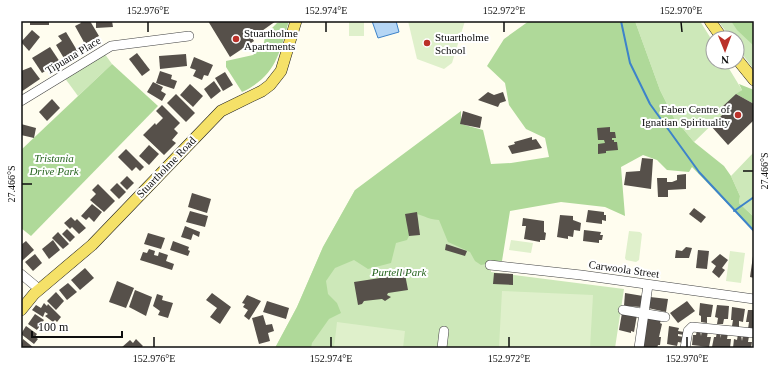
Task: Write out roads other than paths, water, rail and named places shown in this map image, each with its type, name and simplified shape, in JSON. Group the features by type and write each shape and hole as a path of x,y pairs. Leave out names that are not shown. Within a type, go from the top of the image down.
{"main road":[{"name":"Stuartholme Road","path":"21,310 40,289 92,245 221,111 262,91 270,85 281,71 296,21"},
{"path":"710,21 716,30"},
{"path":"745,69 754,80"}],"street":[{"name":"Tipuana Place","path":"21,101 111,46 189,36"},
{"name":"Carwoola Street","path":"490,265 581,275 754,299"},
{"path":"21,274 40,289"},
{"path":"639,348 648,285"},
{"path":"623,310 664,317"},
{"path":"685,348 688,331 692,327 754,333"},
{"path":"442,348 444,331"}],"water":[{"path":"372,21 396,21 399,32 378,38"}],"waterway":[{"path":"621,21 630,63 650,104 699,172 754,231"},
{"path":"734,211 754,197"}],"place":[{"name":"Stuartholme Apartments","path":"236,39"},
{"name":"Stuartholme School","path":"427,43"},
{"name":"Faber Centre of Ignatian Spirituality","path":"738,115"}],"park label":[{"name":"Tristania Drive Park","path":"54,164"},
{"name":"Purtell Park","path":"399,272"}]}
